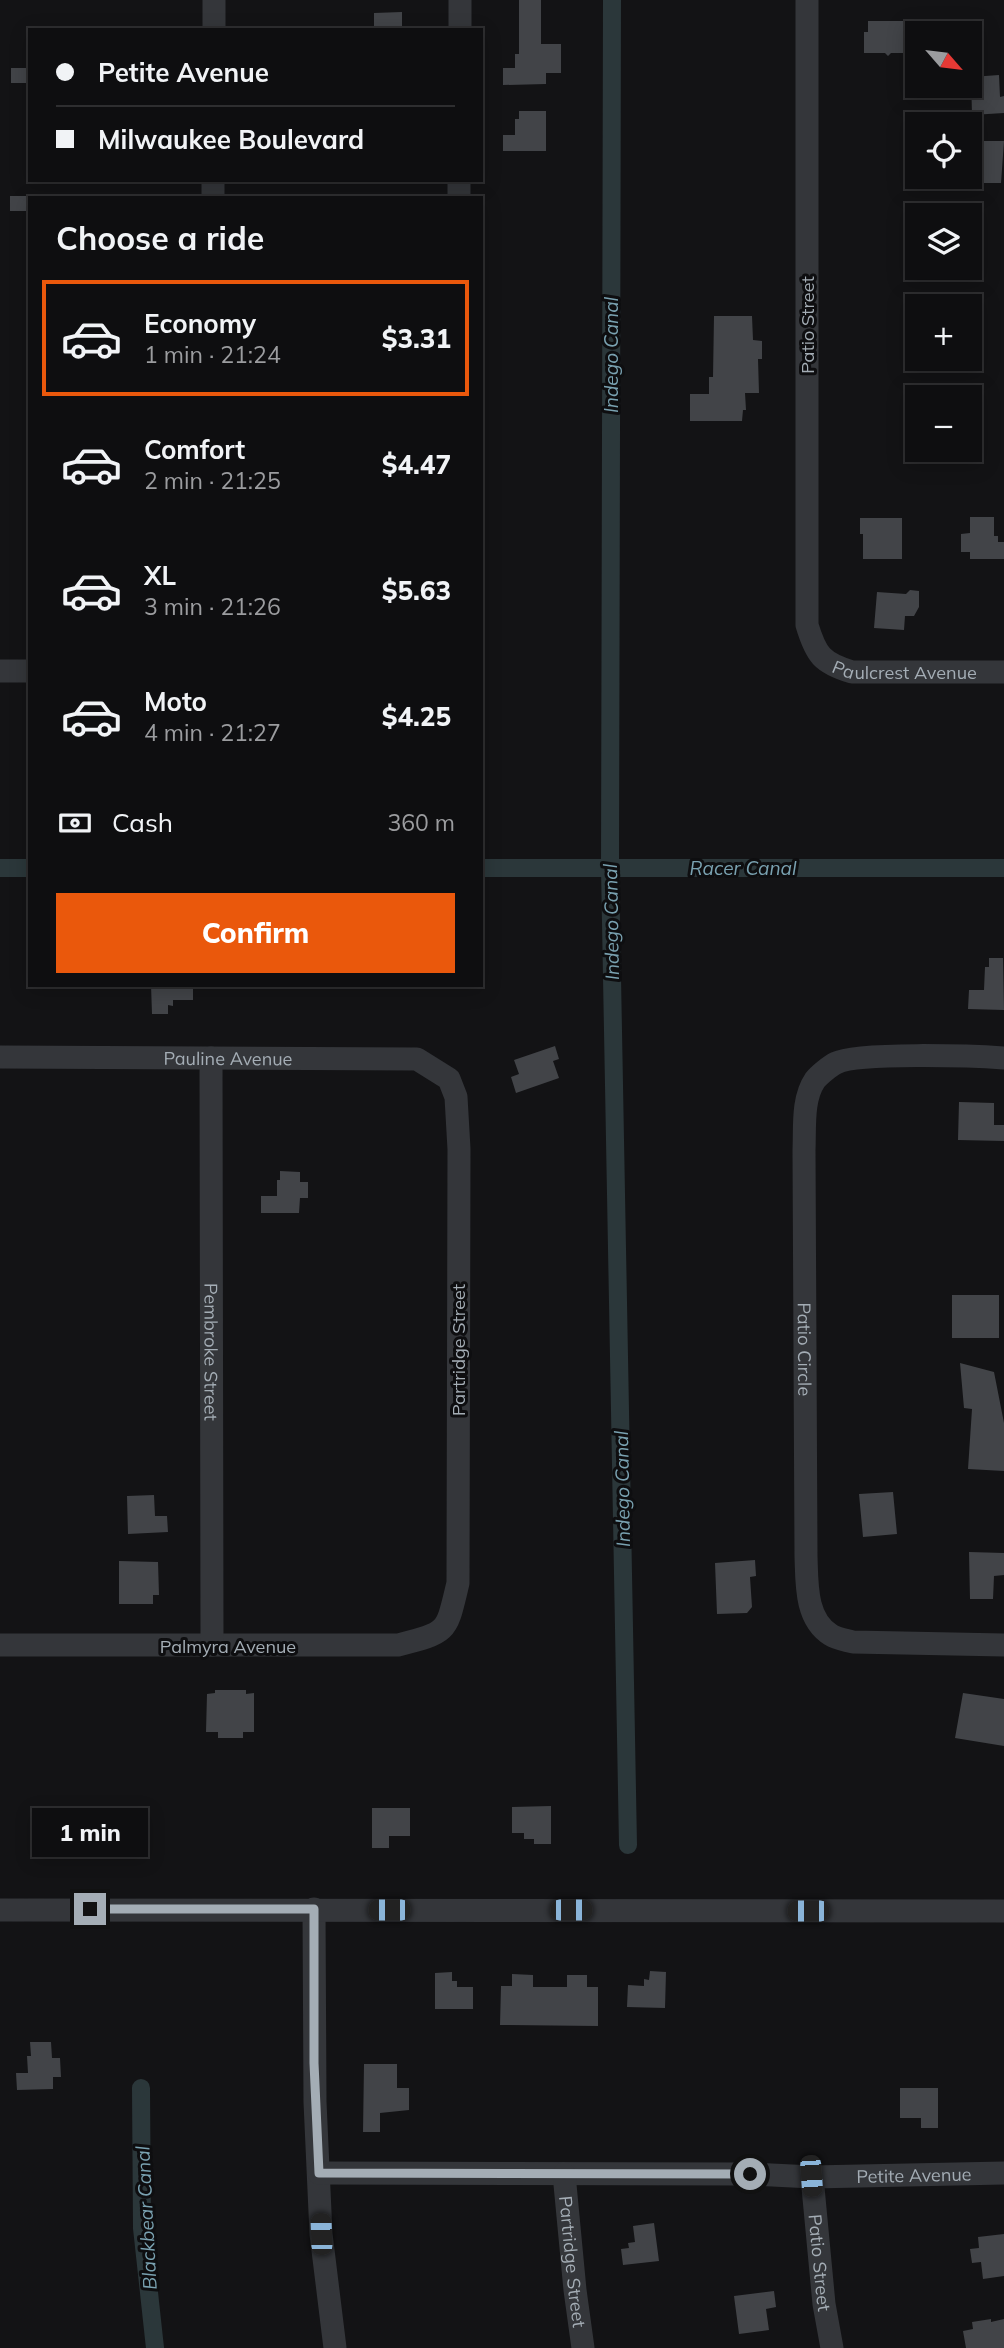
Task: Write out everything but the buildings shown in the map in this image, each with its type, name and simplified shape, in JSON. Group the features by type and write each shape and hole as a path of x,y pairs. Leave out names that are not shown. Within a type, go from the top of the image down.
{"street":[{"path":"214,28 215,0"},
{"path":"460,0 460,28"},
{"name":"Patio Street","path":"807,0 807,625 815,649"},
{"name":"Paulcrest Avenue","path":"815,649 831,665 852,672 1004,672"},
{"path":"0,671 28,671"},
{"name":"Patio Circle","path":"1004,1058 928,1056 857,1058 837,1062 816,1080 807,1101 804,1150 807,1596 817,1622 831,1635 853,1642 1004,1645"},
{"name":"Pauline Avenue","path":"0,1058 417,1059 449,1079"},
{"name":"Pembroke Street","path":"211,1058 212,1645"},
{"name":"Partridge Street","path":"448,1622 458,1583 459,1272 459,1149 456,1097 449,1079"},
{"name":"Palmyra Avenue","path":"0,1644 398,1645 435,1636 448,1622"},
{"path":"314,1909 314,2055 321,2234 335,2348"},
{"path":"0,1910 1004,1911"},
{"name":"Petite Avenue","path":"319,2173 811,2176 1004,2173"},
{"name":"Partridge Street","path":"564,2174 583,2348"},
{"name":"Patio Street","path":"811,2176 824,2304 832,2348"}],"waterway":[{"name":"Indego Canal","path":"612,0 610,868 628,1845"},
{"name":"Racer Canal","path":"0,868 28,868"},
{"name":"Racer Canal","path":"483,868 1004,868"},
{"name":"Blackbear Canal","path":"141,2088 142,2228 155,2348"}],"route":[{"path":"90,1909 314,1909 314,2063 319,2173 750,2174"}]}
